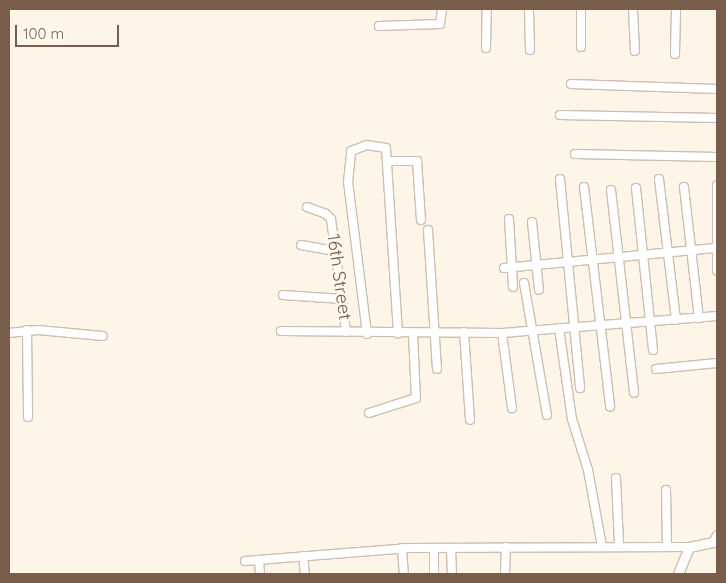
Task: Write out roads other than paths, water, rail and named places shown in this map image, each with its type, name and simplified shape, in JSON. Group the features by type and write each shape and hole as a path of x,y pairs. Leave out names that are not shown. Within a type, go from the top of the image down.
{"street":[{"path":"379,26 440,24 442,9"},
{"path":"486,48 487,9"},
{"path":"529,9 530,50"},
{"path":"581,9 581,47"},
{"path":"633,9 635,51"},
{"path":"675,54 676,9"},
{"path":"571,84 717,89"},
{"path":"560,115 717,118"},
{"path":"367,334 348,189 348,160 351,150 367,145 386,148 398,334"},
{"path":"575,154 717,157"},
{"path":"388,161 417,161 421,220"},
{"path":"560,179 580,388"},
{"path":"659,179 666,252 676,320"},
{"path":"717,185 717,270"},
{"path":"584,187 595,260 610,406"},
{"path":"636,188 654,350"},
{"path":"684,188 693,250 699,318"},
{"path":"611,190 634,393"},
{"name":"16th Street","path":"307,207 329,216 346,332"},
{"path":"509,219 508,267 513,287"},
{"path":"532,222 539,290"},
{"path":"428,230 437,369"},
{"path":"301,245 335,251"},
{"path":"508,267 568,263 693,250 716,253"},
{"path":"524,283 547,415"},
{"path":"283,294 342,299"},
{"path":"281,331 367,334 502,333 717,316"},
{"path":"559,328 572,419 588,470 602,546"},
{"path":"9,333 27,330 103,336"},
{"path":"27,330 28,417"},
{"path":"464,332 470,420"},
{"path":"502,333 512,408"},
{"path":"369,414 416,398 413,334"},
{"path":"656,369 717,363"},
{"path":"616,478 619,545"},
{"path":"666,490 667,546"},
{"path":"245,561 402,548 619,545 689,547 713,542 717,535"},
{"path":"506,547 506,574"},
{"path":"678,574 689,547"},
{"path":"402,548 404,574"},
{"path":"434,548 434,574"},
{"path":"451,548 452,574"},
{"path":"303,556 305,574"},
{"path":"259,560 260,574"}]}
